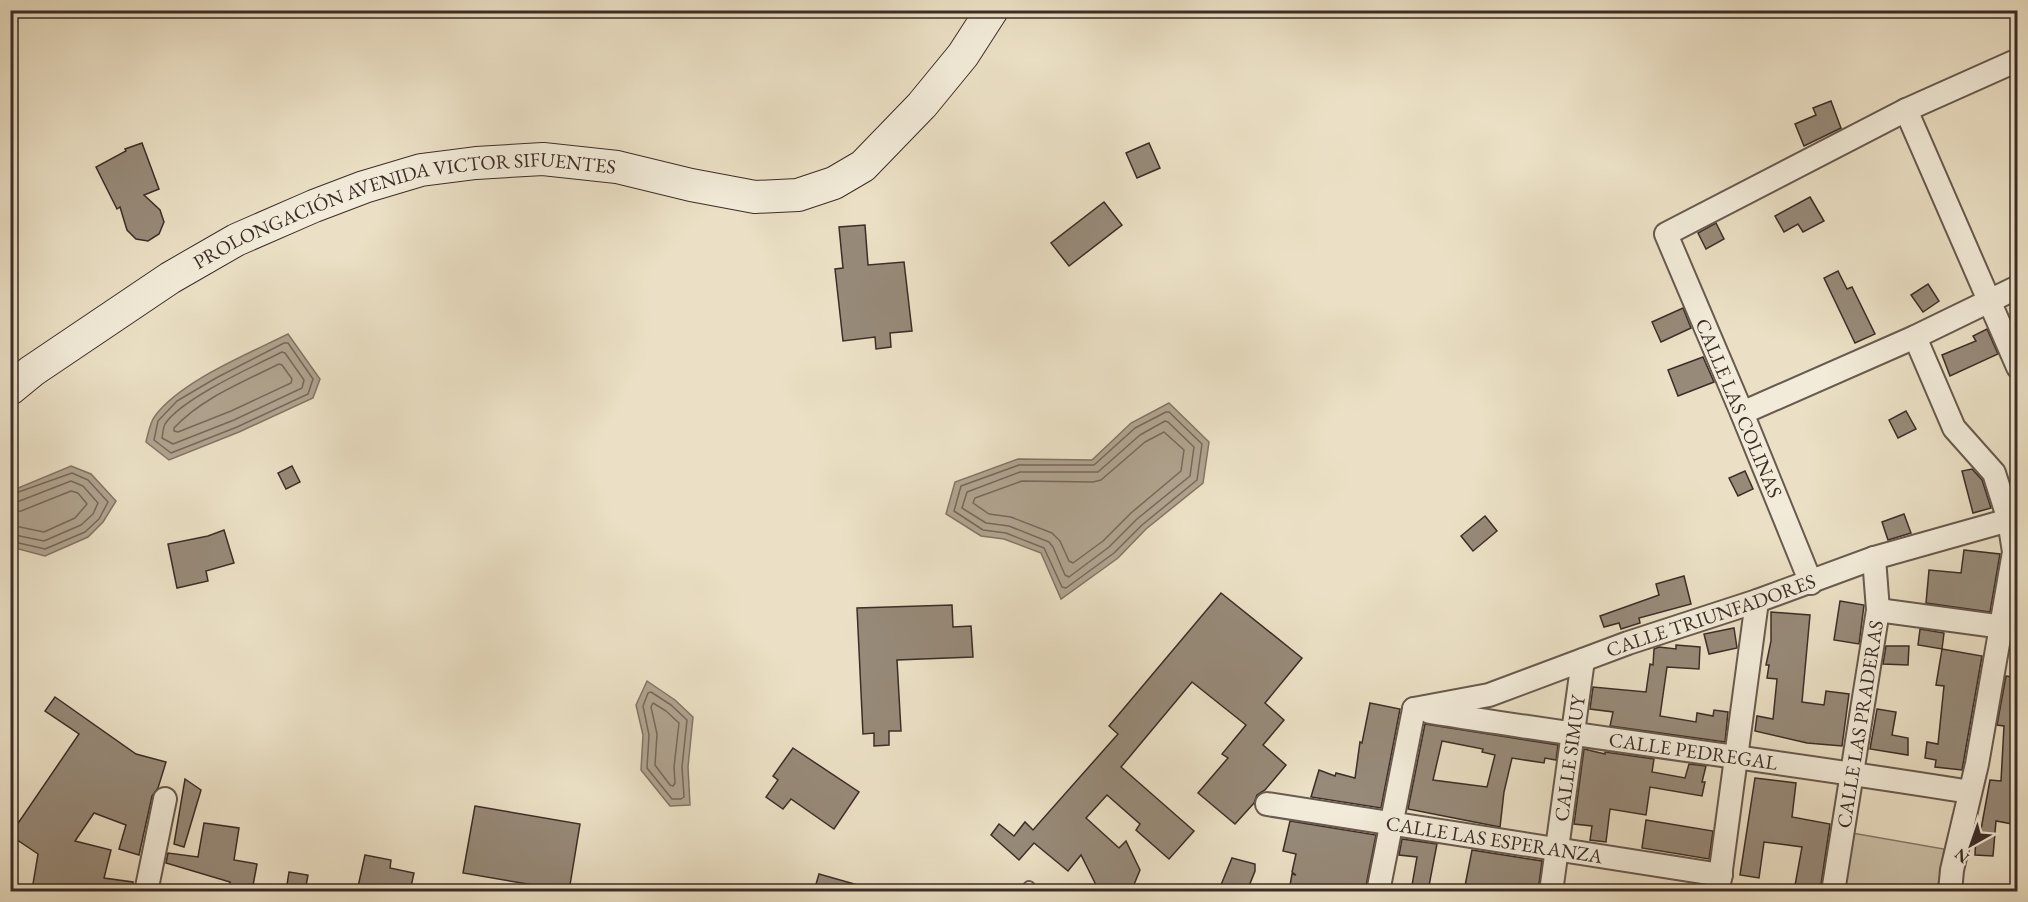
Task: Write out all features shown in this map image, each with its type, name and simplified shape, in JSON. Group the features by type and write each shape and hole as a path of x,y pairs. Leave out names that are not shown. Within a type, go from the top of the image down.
{"street":[{"name":"PROLONGACIÓN AVENIDA VICTOR SIFUENTES","path":"10,389 32,371 170,279 236,240 364,187 421,170 476,163 543,159 617,167 691,185 755,196 798,195 834,183 863,166 922,105 963,55 992,10"},
{"path":"2018,60 1906,110 2018,367"},
{"name":"CALLE LAS COLINAS","path":"1811,583 1666,234 1906,110"},
{"path":"1742,413 1915,337 2018,287"},
{"path":"1915,337 1954,428 1994,473 2009,520 2014,552 2009,628 1952,870 1950,891"},
{"name":"CALLE TRIUNFADORES","path":"1414,710 1489,694 1628,643 1811,583 1874,558 2009,520"},
{"name":"CALLE LAS PRADERAS","path":"1833,891 1878,610 1874,558"},
{"path":"1720,883 1757,601"},
{"path":"1878,610 2009,628"},
{"name":"CALLE SIMUY","path":"1551,891 1555,849 1583,660"},
{"path":"1378,891 1414,710"},
{"name":"CALLE PEDREGAL","path":"1414,710 1970,792"},
{"path":"146,891 165,799"},
{"name":"CALLE LAS ESPERANZA","path":"1267,804 1555,849 1720,883"}],"shaded area":[{"path":"1852,833 1944,849 1937,891 1843,892"}],"water":[{"path":"288,334 320,379 313,398 239,432 169,460 146,442 153,419 181,391 216,369"},
{"path":"1169,403 1209,442 1203,483 1146,529 1118,558 1061,599 1041,553 1004,539 981,536 946,514 955,482 1018,459 1092,460 1131,423"},
{"path":"71,466 91,474 116,501 103,522 88,537 45,556 11,547 11,491"},
{"path":"647,681 675,700 693,717 688,767 690,805 670,806 641,770 643,735 636,705"}],"building":[{"path":"1831,101 1841,128 1804,146 1795,124 1816,115 1813,108"},
{"path":"142,143 159,189 144,195 160,210 164,222 159,234 148,241 136,239 127,230 120,207 117,209 96,167 126,151 125,149"},
{"path":"1149,143 1160,168 1137,178 1126,153"},
{"path":"1810,197 1824,221 1803,232 1798,224 1784,232 1775,216"},
{"path":"1104,202 1122,225 1069,266 1051,243"},
{"path":"1716,223 1724,239 1706,249 1698,233"},
{"path":"865,225 868,265 904,262 912,331 890,333 891,347 876,349 875,337 843,341 835,269 843,268 839,227"},
{"path":"1838,271 1847,289 1852,287 1875,334 1855,343 1824,278"},
{"path":"1928,284 1939,301 1923,312 1911,295"},
{"path":"1683,308 1691,328 1661,342 1652,322"},
{"path":"1987,329 1998,354 1950,376 1942,355 1976,341 1973,336"},
{"path":"1703,357 1714,382 1678,396 1668,370"},
{"path":"1906,411 1916,429 1898,438 1889,420"},
{"path":"292,466 300,482 286,489 278,473"},
{"path":"1972,469 1982,480 1991,508 1973,513 1962,471"},
{"path":"1745,471 1753,489 1738,496 1729,478"},
{"path":"1904,514 1911,533 1888,540 1882,522"},
{"path":"1485,516 1497,531 1473,551 1461,536"},
{"path":"224,530 234,563 206,571 208,581 177,588 168,544 208,536"},
{"path":"1964,550 2000,554 1990,612 1926,603 1929,570 1961,573"},
{"path":"1684,576 1691,604 1639,618 1640,623 1621,629 1619,623 1604,627 1600,616 1659,595 1656,584"},
{"path":"1221,593 1302,658 1265,703 1284,720 1263,745 1286,765 1265,790 1257,795 1254,803 1235,824 1198,793 1228,758 1222,754 1246,725 1192,682 1121,767 1194,831 1169,859 1136,830 1140,824 1107,795 1086,818 1119,848 1126,841 1140,870 1133,887 1121,891 1098,889 1081,855 1068,871 1034,843 1019,860 991,835 999,824 1014,836 1025,822 1033,830 1118,734 1109,726"},
{"path":"1840,601 1864,605 1859,644 1834,640"},
{"path":"952,605 953,627 971,626 973,657 897,660 901,731 889,731 889,745 874,746 874,733 863,734 857,608"},
{"path":"1771,612 1810,615 1802,702 1824,705 1826,691 1849,694 1842,746 1807,743 1755,731 1757,716 1773,719 1777,679 1767,678 1769,665 1766,665 1771,641"},
{"path":"1734,628 1737,648 1709,654 1704,634"},
{"path":"1920,629 1944,633 1942,649 1918,645"},
{"path":"1676,645 1700,647 1699,669 1667,667 1660,716 1696,722 1697,713 1713,716 1714,710 1728,712 1725,742 1610,726 1613,712 1590,709 1593,687 1646,692 1650,664 1653,665 1654,649 1659,647 1676,649"},
{"path":"1886,646 1909,646 1908,665 1883,664"},
{"path":"1942,649 1982,656 1962,770 1935,767 1936,760 1925,758 1927,742 1938,744 1944,686 1936,685"},
{"path":"2006,676 2018,678 2018,825 1996,821 1993,856 1975,855 1976,835 1980,835 1990,780 2001,781 2004,726 1997,725"},
{"path":"55,697 136,754 166,762 158,788 152,796 139,855 119,849 126,825 94,813 75,841 111,850 104,878 133,882 133,891 32,890 38,854 10,835 79,734 45,711"},
{"path":"1370,703 1400,709 1381,808 1311,797 1319,770 1335,776 1336,773 1355,778 1360,742 1362,743"},
{"path":"1877,709 1896,712 1892,735 1908,738 1908,755 1870,749"},
{"path":"1425,724 1558,745 1556,760 1545,758 1544,763 1512,758 1504,792 1500,827 1408,809","holes":["1442,741 1483,749 1482,752 1495,755 1487,787 1433,780"]},
{"path":"793,748 859,792 834,829 791,799 783,809 766,797 778,780 773,776"},
{"path":"1584,749 1605,754 1605,752 1654,759 1652,772 1685,778 1689,764 1706,766 1702,782 1705,782 1702,796 1650,787 1646,815 1610,809 1606,842 1590,840 1592,826 1574,824"},
{"path":"1755,778 1796,783 1792,817 1830,824 1820,891 1794,891 1802,847 1764,842 1759,878 1740,875"},
{"path":"185,779 201,790 184,847 174,844"},
{"path":"475,806 580,824 569,891 463,873"},
{"path":"1646,820 1713,831 1709,859 1642,848"},
{"path":"1290,821 1376,835 1365,891 1289,891 1292,874 1296,875 1292,872 1296,854 1283,851"},
{"path":"204,823 239,828 234,860 257,864 252,891 228,891 230,882 166,863 168,853 198,857"},
{"path":"1402,839 1437,844 1428,891 1411,891 1417,857 1399,855"},
{"path":"1472,850 1542,861 1538,891 1519,888 1518,891 1464,891"},
{"path":"365,855 391,860 390,868 414,873 410,891 357,891"},
{"path":"1232,858 1255,864 1255,871 1247,891 1221,885"},
{"path":"289,872 308,875 305,891 286,891"},
{"path":"819,874 865,887 864,891 814,891"}]}
